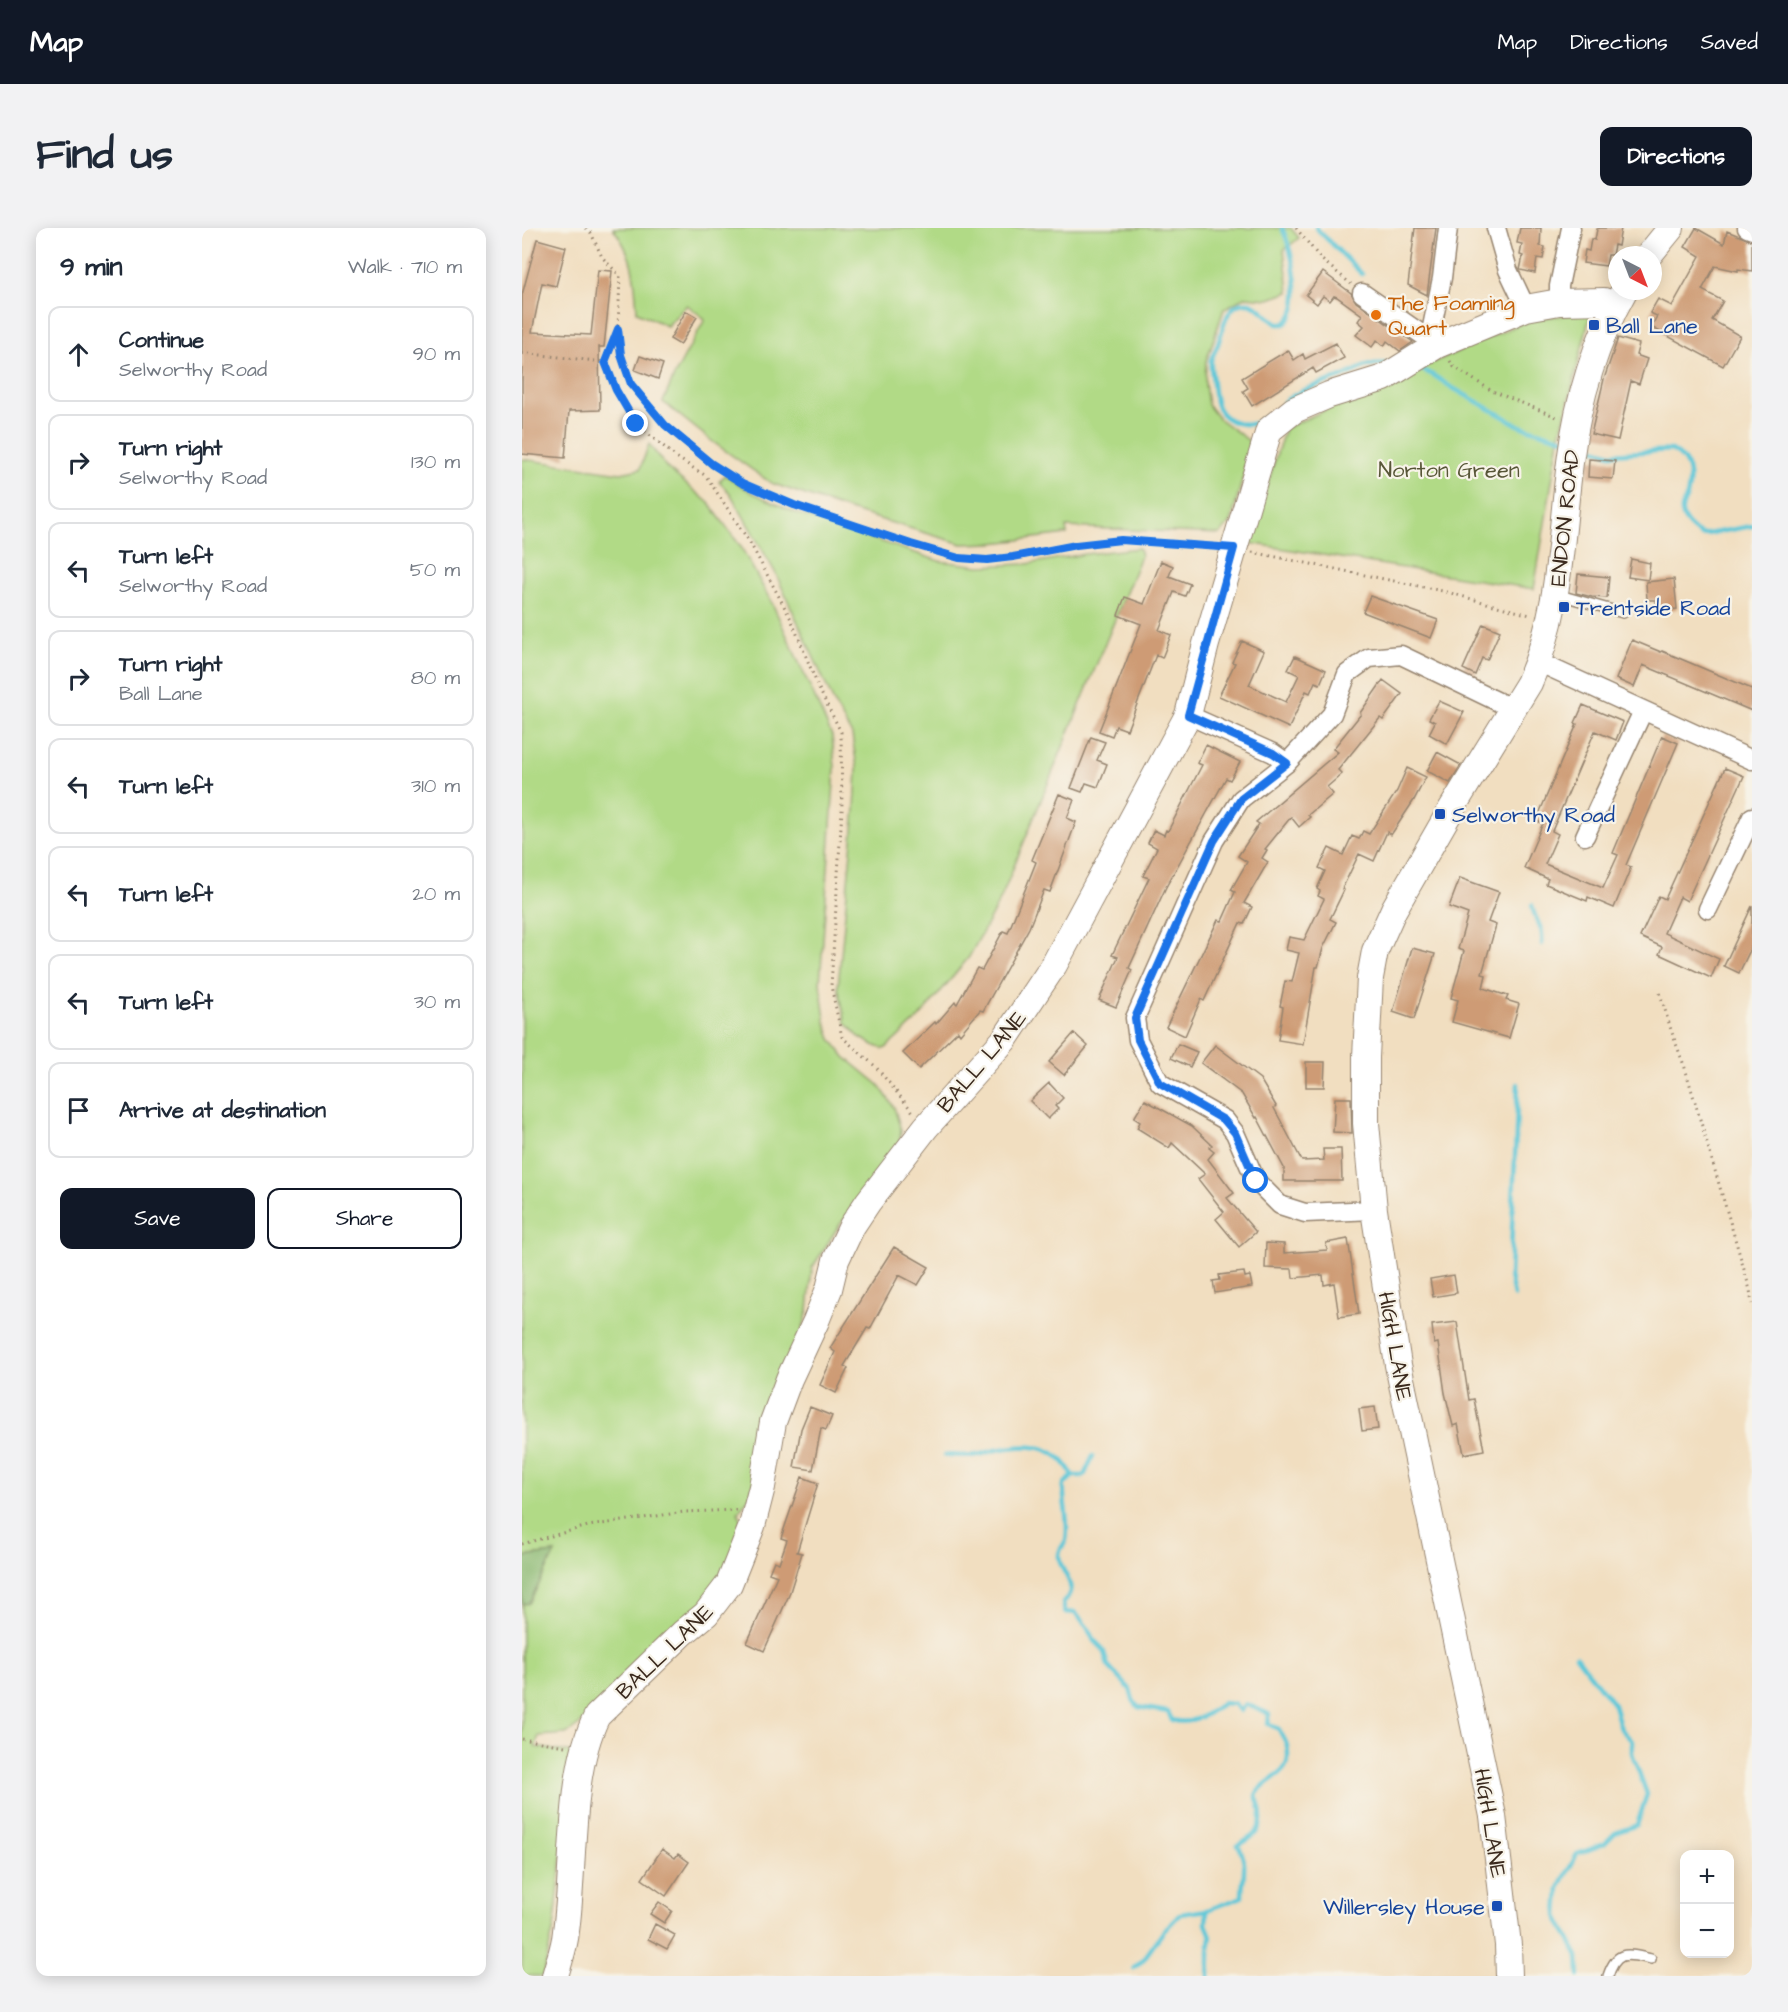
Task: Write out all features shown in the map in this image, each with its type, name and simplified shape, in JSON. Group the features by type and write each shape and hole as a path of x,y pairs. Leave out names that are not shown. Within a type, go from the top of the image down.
{"street":[{"path":"1433,348 1432,327 1449,228"},
{"path":"1496,228 1508,270 1526,308"},
{"path":"1559,302 1559,286 1571,228"},
{"path":"1656,246 1671,228"},
{"path":"1747,228 1752,230"},
{"path":"1362,293 1433,348"},
{"name":"BALL LANE","path":"555,1976 566,1933 578,1794 588,1733 597,1716 683,1633 706,1614 729,1584 752,1526 773,1422 789,1379 820,1311 836,1260 852,1226 926,1127 1004,1040 1054,965 1188,715 1269,430 1294,410 1384,378 1433,348 1526,308 1559,302 1609,300"},
{"name":"ENDON ROAD","path":"1494,739 1538,662 1551,620 1576,423 1594,359 1619,300"},
{"path":"1374,1210 1305,1213 1280,1205 1256,1181 1235,1133 1224,1120 1160,1083 1138,1040 1135,1018 1214,841 1241,799 1287,763 1332,714 1347,674 1369,658 1401,655 1513,709"},
{"path":"1538,662 1752,760"},
{"path":"1584,836 1643,711"},
{"path":"1188,715 1273,753 1287,763"},
{"name":"HIGH LANE","path":"1494,739 1394,909 1375,951 1370,978 1366,1057 1366,1123 1374,1210 1398,1365 1493,1816 1508,1945 1509,1976"},
{"path":"1708,909 1752,817"}],"lane":[{"path":"1556,594 1623,613"},
{"path":"1608,1976 1615,1959 1621,1956 1651,1959"}],"path":[{"path":"586,228 591,233 602,257 620,276 618,329 621,355 631,384 665,425 712,464 742,483 794,505 959,558 987,560 1121,540 1234,548 1443,591 1551,620"},
{"path":"1296,228 1322,259 1362,293"},
{"path":"618,329 605,362 616,390 636,424 679,459 706,476 749,541 791,619 819,689 841,732 842,810 831,986 842,1037 876,1067 926,1127"},
{"path":"1433,348 1454,367 1492,391 1552,416 1576,423"},
{"path":"522,353 605,362"},
{"path":"1660,993 1685,1068 1750,1290 1752,1304"},
{"path":"522,1544 598,1525 684,1512 756,1509"},
{"path":"522,1739 585,1749"}],"green space":[{"path":"613,228 1291,228 1299,238 1284,250 1289,292 1269,299 1245,297 1224,309 1206,362 1205,384 1208,405 1218,418 1252,443 1231,522 1220,534 1066,527 1067,534 993,543 962,544 846,509 771,483 713,442 663,402 674,376 705,319 687,305 667,326 637,312 632,268 625,248"},
{"name":"Norton Green","path":"1591,312 1559,439 1534,589 1249,543 1285,428 1531,319"},
{"path":"649,444 667,468 709,503 741,547 773,605 832,736 835,768 820,983 825,1019 831,1039 845,1057 879,1085 894,1107 901,1130 898,1151 838,1227 812,1268 808,1311 751,1495 738,1512 741,1520 734,1562 702,1607 578,1726 566,1734 539,1736 535,1747 573,1753 555,1922 543,1976 522,1976 522,1604 529,1603 555,1553 522,1557 522,459 621,473 640,469"},
{"path":"725,475 751,492 796,513 939,561 980,566 1027,564 1139,548 1141,556 1001,898 969,957 919,1018 883,1049 858,1036 846,1023 838,987 855,809 857,768 852,735 836,707 775,572 730,493 719,482"},
{"path":"555,1553 529,1603 522,1604 522,1557"}],"building":[{"path":"1415,228 1436,228 1427,295 1408,285"},
{"path":"1520,228 1541,228 1540,246 1545,247 1543,259 1537,258 1535,273 1520,270 1523,256 1520,255 1522,244 1517,243"},
{"path":"1621,228 1618,246 1608,246 1606,266 1583,263 1585,250 1589,251 1591,239 1595,240 1597,229"},
{"path":"1696,228 1724,244 1727,231 1752,241 1752,271 1738,269 1738,271 1715,266 1702,290 1723,301 1712,320 1740,336 1723,366 1651,327 1657,316 1650,313 1657,300 1672,306 1700,256 1685,247"},
{"path":"537,239 566,247 556,286 542,283 532,332 591,335 598,270 612,271 604,347 599,347 600,410 569,411 565,458 522,454 522,295"},
{"path":"1323,272 1351,293 1356,302 1413,342 1400,351 1387,341 1384,346 1377,340 1372,347 1356,335 1364,326 1358,321 1362,315 1337,297 1334,296 1330,301 1323,296 1317,304 1306,295"},
{"path":"686,311 697,317 680,345 670,339"},
{"path":"1618,338 1639,344 1636,355 1647,359 1639,384 1631,381 1618,440 1591,434 1604,379"},
{"path":"1336,343 1344,358 1316,373 1313,368 1252,406 1243,391 1248,388 1242,378 1288,350 1294,360 1303,354 1305,359"},
{"path":"640,356 663,364 658,379 635,370"},
{"path":"1589,459 1615,461 1613,479 1588,477"},
{"path":"1631,559 1650,563 1648,580 1628,577"},
{"path":"1161,561 1173,566 1169,576 1190,584 1185,596 1174,592 1159,630 1171,635 1162,658 1156,655 1127,730 1116,726 1112,736 1099,731 1141,624 1118,615 1125,597 1144,604"},
{"path":"1578,574 1609,577 1607,598 1576,593"},
{"path":"1674,579 1677,609 1657,611 1656,600 1647,600 1646,582"},
{"path":"1370,596 1438,620 1431,638 1363,612"},
{"path":"1483,624 1500,631 1487,660 1482,658 1475,675 1463,669"},
{"path":"1632,640 1752,689 1752,711 1643,665 1634,687 1616,679"},
{"path":"1242,641 1264,651 1249,685 1286,702 1299,675 1288,670 1295,656 1326,670 1320,684 1315,682 1310,693 1306,691 1289,728 1219,696 1235,663 1232,662"},
{"path":"1383,680 1402,694 1383,720 1380,718 1338,770 1342,774 1327,787 1333,794 1308,815 1310,817 1299,827 1291,817 1265,849 1267,850 1262,858 1268,862 1244,903 1252,907 1244,924 1240,923 1204,1001 1201,999 1185,1036 1166,1027 1218,920 1222,921 1235,892 1231,890 1247,862 1238,856 1259,824 1256,822 1338,752 1333,749 1361,714"},
{"path":"1439,701 1464,712 1447,744 1429,734 1435,722 1429,719"},
{"path":"1583,705 1623,722 1616,740 1595,731 1552,831 1558,834 1545,864 1603,888 1618,855 1613,853 1662,736 1678,743 1626,865 1631,867 1614,908 1588,897 1587,901 1546,884 1548,879 1524,868 1543,823 1536,821"},
{"path":"1091,737 1105,742 1097,760 1107,764 1098,787 1086,783 1082,792 1071,788"},
{"path":"1206,745 1240,762 1230,780 1226,778 1166,887 1129,968 1132,970 1116,1007 1099,1000 1118,957 1112,955 1149,878 1143,876 1157,848 1148,843 1154,830 1164,835 1166,830 1168,831 1202,765 1197,763"},
{"path":"1437,752 1461,765 1450,783 1427,771"},
{"path":"1407,768 1426,777 1391,835 1387,832 1374,861 1359,854 1342,889 1344,890 1330,919 1336,922 1323,948 1318,967 1316,967 1303,1044 1278,1040 1283,1007 1280,1006 1285,981 1292,982 1299,953 1286,950 1289,937 1304,940 1324,899 1318,896 1320,891 1317,889 1325,871 1319,868 1329,848 1343,855 1352,836 1359,839 1363,831 1369,834 1397,791"},
{"path":"1725,768 1744,776 1687,901 1680,897 1664,933 1719,959 1711,978 1659,954 1662,947 1640,937 1659,896 1665,899"},
{"path":"1059,794 1074,800 1067,818 1076,822 1050,892 1044,890 1029,928 983,1011 980,1010 960,1034 958,1031 919,1069 903,1053 935,1022 936,1024 955,1002 957,1004 977,968 982,970 1003,931 1008,933 1036,862 1032,860"},
{"path":"1460,878 1499,892 1488,922 1496,925 1482,974 1486,975 1483,988 1508,996 1506,1000 1519,1004 1509,1038 1452,1022 1458,1000 1451,998 1464,951 1458,949 1468,914 1449,907"},
{"path":"1752,906 1752,946 1739,973 1724,966"},
{"path":"1412,948 1435,954 1414,1019 1393,1012"},
{"path":"1074,1033 1088,1046 1064,1075 1049,1062"},
{"path":"1178,1044 1197,1052 1190,1067 1171,1058"},
{"path":"1215,1045 1260,1079 1276,1106 1274,1108 1302,1161 1324,1160 1323,1149 1341,1149 1342,1181 1284,1181 1284,1168 1242,1094 1201,1063"},
{"path":"1306,1062 1325,1062 1324,1087 1306,1087"},
{"path":"1049,1083 1063,1098 1055,1106 1058,1109 1048,1119 1030,1101"},
{"path":"1335,1098 1351,1098 1352,1133 1333,1132"},
{"path":"1145,1100 1192,1126 1212,1145 1209,1148 1214,1152 1208,1159 1234,1193 1227,1198 1256,1232 1239,1247 1216,1219 1224,1212 1198,1179 1205,1174 1172,1143 1169,1148 1137,1128 1140,1122 1134,1118"},
{"path":"1348,1239 1359,1314 1339,1317 1334,1283 1324,1285 1323,1275 1293,1278 1292,1269 1265,1268 1266,1243 1284,1244 1284,1253 1327,1250 1326,1243"},
{"path":"894,1247 929,1267 918,1285 899,1275 870,1329 867,1328 844,1366 848,1368 836,1393 820,1385 835,1352 830,1348"},
{"path":"1244,1272 1245,1277 1250,1276 1252,1287 1215,1293 1213,1281 1220,1280 1219,1275"},
{"path":"1454,1275 1457,1293 1433,1297 1430,1279"},
{"path":"1457,1322 1469,1400 1474,1399 1484,1450 1464,1454 1458,1424 1453,1426 1445,1393 1438,1343 1434,1344 1432,1325"},
{"path":"810,1407 832,1416 826,1430 821,1428 813,1470 794,1467 801,1429"},
{"path":"1375,1407 1378,1429 1362,1431 1359,1409"},
{"path":"802,1477 818,1483 797,1552 802,1553 789,1595 764,1651 747,1643 777,1576 769,1573 774,1561 779,1563 787,1540 781,1538"},
{"path":"662,1849 675,1858 678,1854 689,1862 666,1896 642,1879"},
{"path":"659,1902 672,1911 664,1923 650,1914"},
{"path":"655,1924 675,1935 667,1949 648,1939"}],"waterway":[{"path":"1264,418 1255,423 1242,424 1221,413 1215,397 1211,361 1224,324 1230,311 1235,307 1241,304 1252,304 1277,324 1284,324 1291,316 1295,306 1295,278 1290,250 1282,228"},
{"path":"1316,228 1362,274"},
{"path":"1284,402 1305,390 1364,367 1387,364"},
{"path":"1416,367 1520,426 1564,439"},
{"path":"1581,445 1611,454 1671,450 1682,458 1688,469 1689,489 1682,506 1682,513 1685,521 1692,528 1702,535 1752,526"},
{"path":"1532,905 1542,932 1542,944"},
{"path":"1514,1296 1510,1276 1518,1084"},
{"path":"945,1455 974,1456 996,1450 1030,1446 1050,1451 1066,1465 1073,1476"},
{"path":"1093,1456 1084,1476 1073,1476 1064,1484 1067,1533 1059,1554 1060,1564 1070,1585 1068,1596 1063,1603 1065,1612 1075,1613 1087,1627 1093,1639 1103,1649 1108,1666 1130,1689 1138,1707 1168,1712 1172,1720 1186,1721 1206,1715 1223,1703 1234,1704 1240,1711 1246,1704 1269,1714 1268,1724 1279,1729 1286,1744 1288,1757 1283,1771 1260,1789 1256,1795 1261,1812 1257,1831 1238,1845 1244,1865 1242,1897 1207,1910 1180,1914 1134,1968"},
{"path":"1576,1656 1614,1705 1621,1729 1632,1741 1632,1753 1647,1794 1637,1825 1615,1833 1604,1844 1577,1854 1559,1888 1557,1916 1578,1956 1579,1976"},
{"path":"1207,1910 1206,1924 1211,1936 1209,1976"}],"place":[{"name":"The Foaming Quart","path":"1376,315"},
{"name":"Ball Lane","path":"1594,325"},
{"name":"Trentside Road","path":"1564,607"},
{"name":"Selworthy Road","path":"1440,814"},
{"name":"Willersley House","path":"1497,1906"}],"route":[{"path":"636,424 616,390 605,362 618,329 621,355 631,384 665,425 712,464 742,483 794,505 959,558 987,560 1121,540 1234,548 1188,715 1273,753 1287,763 1241,799 1214,841 1135,1018 1138,1040 1160,1083 1224,1120 1235,1133 1256,1181"}]}
